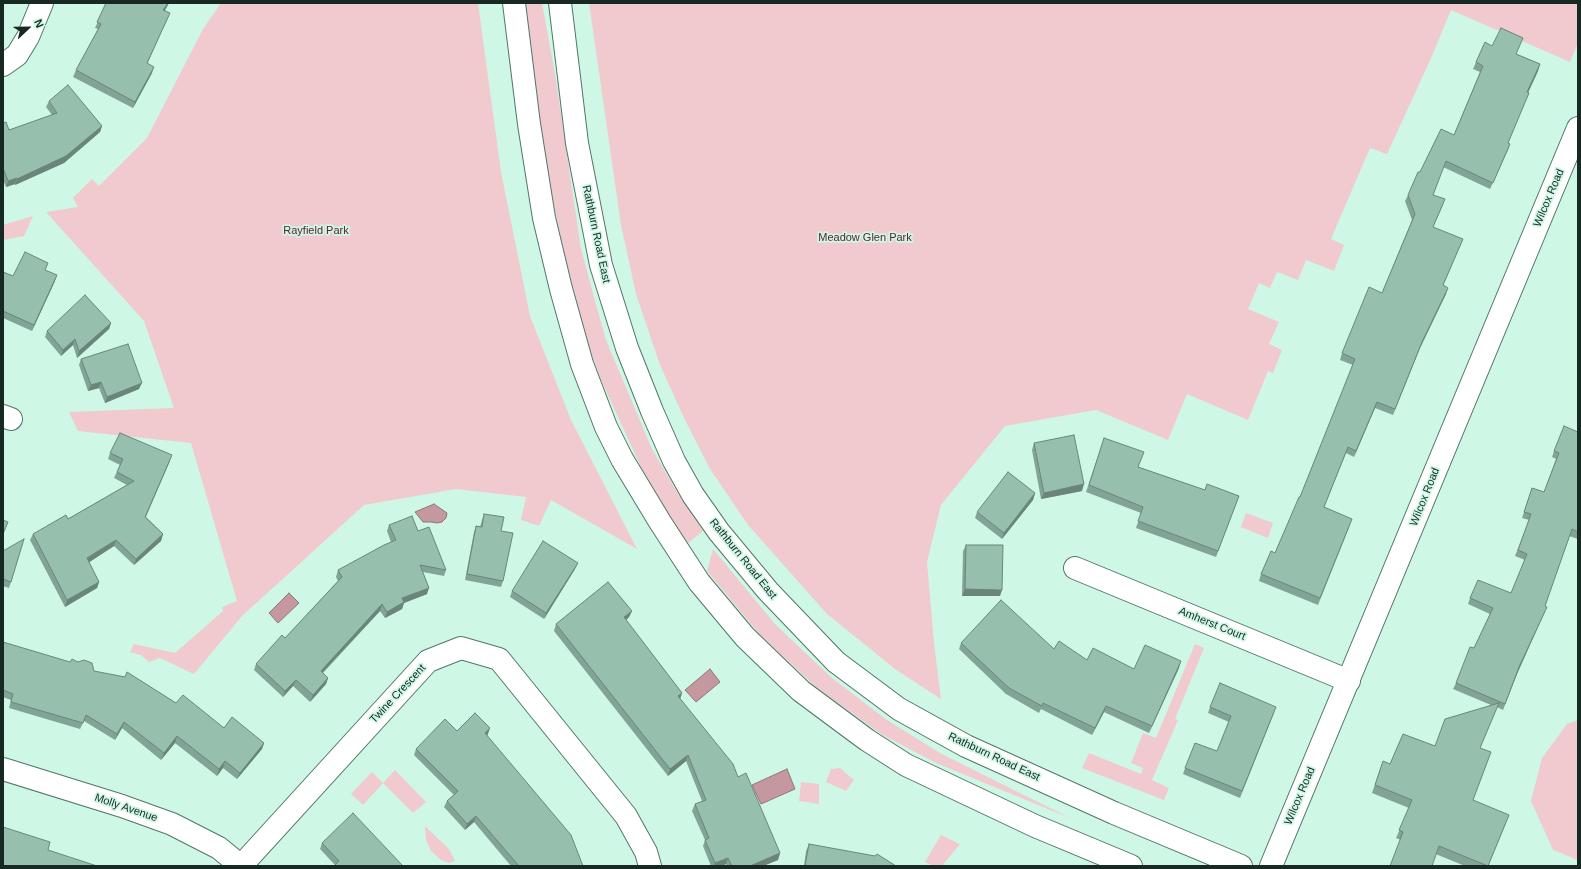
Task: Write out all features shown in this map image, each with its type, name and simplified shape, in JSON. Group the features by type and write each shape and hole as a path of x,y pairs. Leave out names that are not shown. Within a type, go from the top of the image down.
{"street":[{"path":"3,65 17,55 28,37 42,3"},
{"path":"514,3 529,124 543,210 561,289 582,364 606,427 630,472 699,582 745,637 801,691 867,740 906,765 1035,826 1131,866"},
{"name":"Rathburn Road East","path":"560,3 577,143 601,265 627,348 674,461 693,495 719,532 768,591 836,662 899,709 966,746 1114,813 1241,866"},
{"name":"Wilcox Road","path":"1271,866 1578,128"},
{"name":"Amherst Court","path":"1075,568 1349,681"},
{"name":"Twine Crescent","path":"241,866 428,662 461,648 499,659 626,816 646,852 650,866"},
{"name":"Molly Avenue","path":"3,769 122,806 172,824 219,848 241,866"}],"green space":[{"name":"Rayfield Park","path":"221,3 478,3 501,172 530,316 571,420 637,549 551,500 539,526 521,520 526,497 456,489 364,505 242,616 194,674 160,658 149,662 141,655 130,652 134,644 175,653 223,611 222,607 237,601 191,443 78,431 69,412 174,408 144,321 46,212 78,207 73,198 92,179 99,186 147,138 203,29"},
{"path":"521,3 542,3 555,74 581,249 606,340 652,449 676,490 703,531 687,544 647,480 601,380 588,344 564,257 552,197"},
{"name":"Meadow Glen Park","path":"589,3 1578,3 1578,43 1570,62 1451,10 1432,56 1387,154 1370,148 1331,239 1344,245 1334,271 1306,260 1298,280 1277,272 1270,288 1259,283 1248,309 1279,322 1269,344 1282,350 1273,373 1268,371 1248,420 1187,394 1168,440 1096,410 1005,426 941,505 927,562 934,643 941,699 895,669 827,614 748,525 710,469 685,420 660,365 636,294 621,225"},
{"path":"33,216 24,236 3,240 3,225"},
{"path":"1246,513 1273,523 1268,538 1241,527"},
{"path":"713,549 775,624 832,678 887,720 940,753 1070,818 936,763 881,734 816,687 760,635 707,571"},
{"path":"1195,644 1204,648 1175,719 1178,720 1152,780 1169,788 1164,800 1082,768 1089,753 1141,774 1143,768 1131,763 1143,733 1156,738"},
{"path":"1578,720 1578,860 1553,850 1531,801 1542,758 1567,724"},
{"path":"840,768 854,780 846,791 826,782 831,769"},
{"path":"395,770 426,802 413,813 383,783"},
{"path":"372,772 383,783 363,805 351,794"},
{"path":"801,782 819,784 819,804 799,801"},
{"path":"425,826 449,849 455,861 449,863 441,860 431,851 426,840"},
{"path":"941,835 960,844 942,866 934,866 925,862"}],"shaded area":[{"path":"434,504 447,513 446,518 442,522 437,523 423,522 415,512"},
{"path":"289,593 299,603 278,623 269,613"},
{"path":"710,669 720,682 696,702 685,690"},
{"path":"787,769 795,789 761,804 752,785"}],"building":[{"path":"106,3 168,3 163,10 170,13 147,63 154,67 135,102 76,70 101,24 97,22"},
{"path":"1501,28 1523,38 1516,54 1540,64 1527,92 1529,93 1508,143 1510,144 1493,183 1446,161 1433,195 1445,199 1433,227 1463,239 1443,285 1448,288 1422,342 1395,409 1377,402 1356,451 1348,447 1324,507 1352,519 1320,598 1261,574 1271,551 1275,553 1300,497 1355,359 1342,353 1369,287 1382,293 1415,214 1408,195 1418,172 1420,172 1441,129 1454,135 1483,66 1476,62 1485,42 1492,46"},
{"path":"68,85 102,126 66,156 17,179 8,181 3,168 3,123 6,122 9,130 57,113 49,101"},
{"path":"25,252 48,263 45,270 57,275 34,325 3,311 3,272 13,276"},
{"path":"85,295 111,323 79,351 75,339 63,350 47,331"},
{"path":"128,344 142,383 107,397 101,382 91,385 81,359"},
{"path":"1564,426 1578,432 1578,532 1572,529 1545,606 1547,607 1519,667 1505,704 1456,683 1470,647 1474,648 1493,608 1470,598 1478,580 1511,593 1527,554 1518,550 1531,514 1524,512 1532,488 1544,492 1559,453 1554,451"},
{"path":"120,433 172,455 145,517 163,534 136,559 116,540 87,558 99,582 67,600 33,534 66,515 68,519 134,481 117,472 123,459 110,453"},
{"path":"1074,435 1084,484 1044,493 1034,443"},
{"path":"1104,438 1144,452 1138,467 1205,490 1207,484 1239,496 1218,551 1138,521 1143,507 1089,485"},
{"path":"1008,472 1035,493 1004,533 977,512"},
{"path":"484,514 504,517 501,531 513,533 503,581 467,574 476,526 482,527"},
{"path":"412,516 418,531 429,527 446,570 420,565 429,588 402,598 404,602 387,612 382,604 321,671 328,678 313,695 296,680 285,691 256,664 282,635 285,638 342,577 338,570 396,540 389,525"},
{"path":"3,520 8,522 3,534"},
{"path":"24,539 11,582 3,579 3,551"},
{"path":"543,541 578,563 546,613 512,591"},
{"path":"966,545 1003,545 1002,590 965,589"},
{"path":"608,582 632,611 624,617 682,693 678,696 733,764 738,777 746,773 780,853 750,866 732,866 728,858 715,863 705,840 709,838 695,804 706,800 688,755 670,769 556,624"},
{"path":"1001,600 1054,649 1059,641 1087,660 1093,648 1134,669 1145,645 1181,661 1152,726 1106,706 1095,728 1043,703 1042,706 1009,688 961,643"},
{"path":"3,642 70,662 72,659 78,662 84,660 92,663 94,671 125,677 127,672 176,703 183,695 224,728 232,717 264,743 240,773 225,761 219,769 177,736 164,753 124,722 117,734 86,715 83,723 11,702 13,694 3,690"},
{"path":"1220,683 1276,707 1242,791 1185,768 1195,743 1217,751 1231,716 1210,707"},
{"path":"1499,703 1480,748 1491,752 1473,800 1509,815 1488,866 1439,846 1432,866 1390,866 1403,832 1399,830 1412,800 1375,785 1383,761 1390,764 1403,734 1435,746 1445,719"},
{"path":"475,713 490,728 485,733 571,835 583,866 519,866 476,816 467,824 447,801 458,791 416,749 445,719 457,731"},
{"path":"353,813 403,866 334,866 339,861 322,843"},
{"path":"3,827 50,842 48,850 97,866 3,866"},
{"path":"809,844 875,856 877,854 896,866 805,866"}]}
